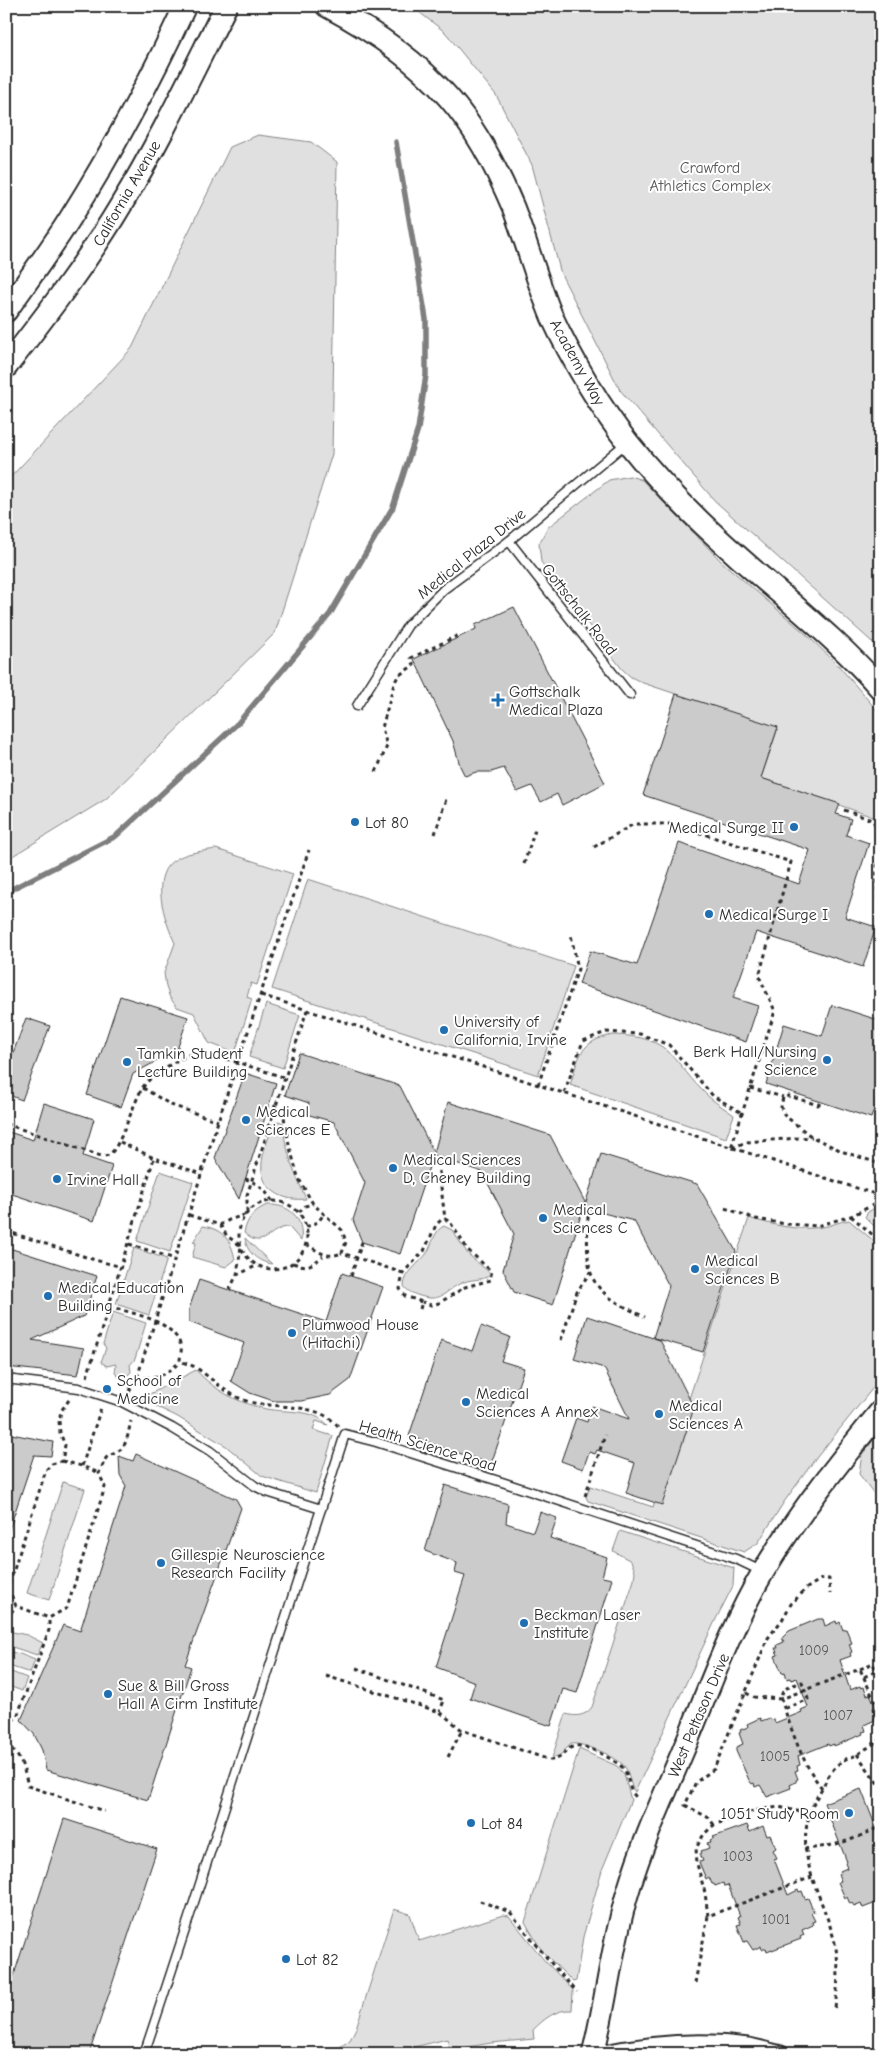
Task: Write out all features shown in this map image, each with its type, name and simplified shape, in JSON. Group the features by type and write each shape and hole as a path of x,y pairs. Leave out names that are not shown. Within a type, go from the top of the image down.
{"street":[{"path":"6,311 70,218 108,156 151,79 185,6"},
{"name":"California Avenue","path":"6,367 77,275 122,205 226,6"},
{"name":"Academy Way","path":"327,6 366,28 421,70 450,98 467,122 495,169 513,207 552,317 597,398 627,442 662,484 702,524 832,639 881,689"},
{"name":"West Peltason Drive","path":"593,2054 611,1958 629,1888 660,1805 726,1649 763,1572 835,1467 881,1411"},
{"path":"599,2054 637,2047 705,2043 748,2046 781,2054"}],"lane":[{"name":"Medical Plaza Drive","path":"357,706 408,625 444,589 509,541 627,442"},
{"name":"Gottschalk Road","path":"509,541 630,695"},
{"path":"6,1379 80,1388 122,1402 172,1428 210,1451 255,1486 267,1492 320,1509"},
{"name":"Health Science Road","path":"144,2054 217,1836 254,1712 345,1434 478,1474 736,1560 763,1572"}],"path":[{"path":"376,772 387,746 382,728 398,676 414,665 411,658 461,634"},
{"path":"434,834 447,796"},
{"path":"844,810 872,820 881,832"},
{"path":"594,848 634,824 672,824 791,862 759,976 775,1011 732,1148"},
{"path":"524,864 536,826"},
{"path":"881,848 877,863 876,886 881,905"},
{"path":"122,1402 137,1378 218,1121 310,850"},
{"path":"538,1085 578,969 571,935"},
{"path":"261,995 881,1196"},
{"path":"229,1290 237,1274 241,1246 240,1229 247,1214 247,1195 251,1180 283,1077 307,1010"},
{"path":"564,1093 583,1041 606,1032 640,1034 669,1046 714,1096 742,1113"},
{"path":"6,1124 101,1156 109,1155 120,1142 126,1123 143,1088 152,1077 185,1056 196,1052 205,1052 283,1077"},
{"path":"143,1088 171,1105 218,1121"},
{"path":"750,1088 782,1098 789,1096 818,1105 820,1103"},
{"path":"782,1098 780,1107 784,1115 812,1137 844,1152 881,1164"},
{"path":"274,1105 284,1117 298,1177 314,1204 335,1221 342,1230 346,1242 342,1253"},
{"path":"732,1148 746,1142 812,1137"},
{"path":"120,1142 154,1158 202,1174"},
{"path":"62,1461 65,1445 60,1433 59,1421 61,1411 88,1376 154,1158"},
{"path":"438,1163 445,1219"},
{"path":"245,1179 251,1180 267,1193 272,1201"},
{"path":"725,1208 756,1219 786,1224 817,1226 851,1216 881,1201"},
{"path":"189,1215 220,1225 227,1236 241,1246 245,1254 258,1265 276,1269 292,1263 303,1251 306,1244 306,1227 298,1212 282,1202 262,1203 247,1214 220,1225"},
{"path":"298,1212 304,1206 314,1204"},
{"path":"306,1227 318,1222 324,1214"},
{"path":"588,1216 587,1252 590,1272 595,1284 614,1302 645,1317"},
{"path":"851,1216 881,1242"},
{"path":"445,1219 450,1222 468,1250 492,1271 491,1280 465,1287 439,1303 431,1305 405,1296 400,1289 403,1273 424,1251 436,1225 445,1219"},
{"path":"6,1231 122,1267"},
{"path":"351,1276 362,1242"},
{"path":"128,1244 175,1258"},
{"path":"306,1244 323,1256 332,1257 342,1253 403,1273"},
{"path":"292,1263 305,1267 313,1264 323,1256"},
{"path":"237,1274 258,1265"},
{"path":"561,1340 577,1292 590,1272"},
{"path":"420,1309 422,1302"},
{"path":"109,1306 156,1321 172,1332 182,1347 180,1362 169,1372 155,1377 137,1378"},
{"path":"180,1362 197,1368 224,1391 248,1402 310,1410 333,1420 345,1434"},
{"path":"82,1466 105,1396"},
{"path":"99,1473 106,1458 117,1453 124,1446 129,1430"},
{"path":"580,1509 605,1435"},
{"path":"62,1461 99,1473 105,1486 67,1608 49,1618 16,1606 8,1588 46,1470 52,1464 62,1461"},
{"path":"714,1825 709,1818 685,1805 696,1782 714,1769 768,1638 782,1620 791,1604 807,1588 823,1578 829,1579 830,1594"},
{"path":"6,1619 16,1606"},
{"path":"6,1726 17,1717 49,1630 49,1618"},
{"path":"746,1693 754,1697 781,1700 873,1663 881,1681"},
{"path":"356,1668 444,1700 440,1712"},
{"path":"860,1669 881,1715"},
{"path":"864,1677 876,1671"},
{"path":"326,1676 440,1712 462,1730 550,1760 559,1759 571,1748 579,1746 618,1763 627,1776 630,1791 636,1797"},
{"path":"784,1709 808,1700 802,1682 784,1689 781,1694 781,1700 784,1709 795,1739 811,1774 822,1788"},
{"path":"448,1757 462,1730"},
{"path":"835,2008 839,1974 834,1940 807,1863 804,1848 812,1803 840,1762 881,1739"},
{"path":"6,1744 16,1751 24,1768 28,1786 104,1811"},
{"path":"857,1754 881,1788"},
{"path":"695,1983 708,1916 706,1893 696,1864 696,1848 704,1834 714,1825 748,1812 779,1807 810,1814"},
{"path":"804,1848 833,1846 862,1836 881,1826"},
{"path":"708,1916 812,1877"},
{"path":"480,1902 510,1912 577,1992"}],"green space":[{"name":"Crawford Athletics Complex","path":"411,6 881,6 881,650 715,501 620,390 561,274 532,165 496,95 445,32"},
{"path":"258,135 311,142 337,162 332,454 275,633 106,799 6,860 6,482 132,348 230,147"},
{"path":"630,476 642,480 722,562 806,634 838,665 881,715 881,823 873,817 839,804 761,778 778,728 643,683 631,677 622,669 541,562 539,544 547,528 609,480"},
{"path":"216,849 293,874 257,985 251,983 247,997 252,999 235,1053 209,1043 194,1013 177,1007 170,998 164,973 175,943 163,911 161,886 163,874 169,865 182,856"},
{"path":"308,879 574,966 538,1075 272,989"},
{"path":"266,1004 300,1015 283,1068 249,1057"},
{"path":"613,1035 649,1040 670,1053 709,1097 734,1115 726,1138 570,1085 579,1058 587,1046 593,1041"},
{"path":"279,1121 283,1123 285,1140 292,1166 306,1199 291,1199 279,1195 268,1186 264,1178 262,1160 264,1151 274,1123"},
{"path":"160,1171 193,1182 170,1252 137,1241"},
{"path":"881,1204 881,1233 865,1217 868,1212"},
{"path":"267,1205 282,1207 294,1214 300,1226 301,1241 289,1227 282,1228 257,1240 244,1233 251,1216"},
{"path":"749,1218 794,1228 813,1228 849,1220 881,1247 881,1378 813,1462 784,1502 758,1543 744,1552 588,1501 586,1497 590,1486 653,1507"},
{"path":"203,1226 221,1233 232,1247 235,1260 226,1267 192,1257 196,1243 193,1242"},
{"path":"444,1226 452,1230 468,1254 490,1275 459,1284 439,1297 426,1298 408,1291 404,1286 407,1277 427,1253 436,1234"},
{"path":"245,1238 272,1264 254,1256 248,1248"},
{"path":"134,1248 167,1259 149,1315 116,1304"},
{"path":"113,1312 146,1323 135,1359 130,1365 131,1372 125,1378 119,1377 115,1373 116,1364 107,1366 101,1362 106,1348 103,1344"},
{"path":"196,1370 219,1390 237,1400 266,1409 299,1412 315,1416 328,1425 316,1421 313,1430 333,1436 316,1493 262,1476 226,1446 176,1416 140,1399"},
{"path":"881,1431 881,1503 859,1474 862,1454"},
{"path":"63,1482 85,1489 49,1600 27,1593"},
{"path":"620,1531 734,1568 733,1586 635,1792 625,1767 600,1751 584,1745 571,1744 560,1755 552,1758 566,1714 580,1715 592,1707 634,1580 635,1571 631,1561 613,1551"},
{"path":"8,1631 27,1635 43,1643 37,1655 6,1645"},
{"path":"6,1651 35,1660 30,1673 6,1665"},
{"path":"6,1670 27,1678 22,1691 6,1685"},
{"path":"579,1749 617,1766 624,1774 631,1800 602,1870 583,1937 576,1981 573,1982 542,1951 525,1922"},
{"path":"394,1909 410,1914 419,1941 503,1915 509,1916 544,1960 573,1990 572,2010 561,2011 546,2019 533,2030 534,2039 491,2043 450,2050 447,2039 385,2054 330,2054 350,2040 356,2028"}],"building":[{"name":"Gottschalk Medical Plaza","path":"514,607 605,783 562,805 557,794 541,802 532,786 517,792 504,768 491,772 476,772 465,776 453,741 414,659 476,629 475,625"},
{"path":"676,694 778,727 761,778 840,804 836,814 851,819 846,835 869,843 845,917 876,927 863,967 756,932 733,998 758,1006 746,1042 579,984 590,951 637,965 679,843 799,884 810,850 643,795"},
{"name":"Tamkin Student Lecture Building","path":"120,996 188,1017 177,1050 133,1074 121,1107 87,1095"},
{"name":"Berk Hall/Nursing Science","path":"832,1005 881,1021 881,1089 871,1118 766,1084 784,1024 822,1036"},
{"path":"26,1018 50,1026 22,1100 6,1094 6,1072"},
{"path":"299,1053 400,1086 434,1153 448,1102 550,1135 585,1202 553,1305 514,1292 503,1270 514,1234 482,1172 433,1155 400,1254 362,1242 353,1220 365,1183 334,1122 306,1114 309,1103 285,1095"},
{"name":"Medical Sciences E","path":"245,1073 276,1083 239,1199 215,1158"},
{"name":"Irvine Hall","path":"44,1103 94,1119 83,1156 112,1166 94,1221 6,1192 6,1131 33,1140"},
{"path":"601,1154 697,1184 736,1251 703,1352 654,1338 660,1340 694,1408 662,1505 626,1493 635,1463 597,1450 595,1454 589,1452 583,1469 561,1461 576,1418 587,1422 592,1406 629,1419 604,1368 574,1359 587,1316 653,1338 669,1286 634,1221 584,1208"},
{"name":"Medical Education Building","path":"6,1247 97,1276 84,1316 32,1340 84,1348 78,1375 6,1367"},
{"name":"Plumwood House (Hitachi)","path":"342,1273 383,1287 350,1380 330,1395 301,1401 274,1401 250,1393 231,1381 244,1343 189,1322 189,1309 199,1280 326,1322"},
{"name":"Medical Sciences A Annex","path":"481,1326 510,1337 501,1361 524,1368 491,1464 409,1436 441,1340 472,1351"},
{"path":"6,1433 53,1442 51,1456 34,1455 9,1530 6,1530"},
{"path":"136,1454 236,1499 241,1508 185,1665 191,1667 148,1800 46,1770 42,1750 34,1734 21,1720 63,1625 80,1631 126,1486 120,1475 119,1456 133,1461"},
{"name":"Beckman Laser Institute","path":"445,1485 508,1504 506,1523 533,1532 540,1512 557,1518 550,1538 607,1557 602,1577 612,1579 577,1693 563,1689 551,1726 470,1698 475,1682 436,1667 465,1576 455,1573 457,1563 425,1551"},
{"path":"818,1619 823,1619 825,1626 836,1621 837,1624 840,1622 843,1630 846,1629 852,1643 849,1644 852,1652 850,1653 851,1656 840,1660 850,1690 860,1686 861,1688 864,1687 867,1695 870,1694 876,1707 873,1708 876,1717 874,1718 875,1720 864,1725 866,1731 862,1732 863,1734 834,1746 834,1744 829,1746 828,1744 798,1756 800,1765 797,1766 798,1770 795,1771 798,1779 796,1782 790,1785 791,1788 767,1797 760,1785 755,1787 754,1783 752,1784 749,1780 736,1751 736,1747 743,1744 739,1733 741,1732 740,1730 748,1727 747,1724 760,1718 761,1721 770,1718 771,1720 774,1719 775,1723 802,1712 801,1710 808,1707 797,1678 787,1679 785,1672 782,1673 775,1656 778,1655 775,1648 778,1648 777,1645 784,1642 782,1638 789,1631"},
{"path":"861,1789 881,1840 881,1901 863,1908 861,1903 854,1906 852,1903 850,1904 847,1897 845,1898 838,1882 841,1881 838,1874 847,1868 845,1863 847,1862 824,1803"},
{"path":"64,1819 157,1849 89,2054 52,2054 6,2046 6,2000"},
{"path":"747,1825 750,1832 763,1826 767,1836 770,1835 776,1848 773,1850 777,1858 774,1859 788,1895 798,1890 799,1892 802,1891 805,1899 808,1898 814,1912 811,1913 815,1921 812,1922 813,1925 802,1930 804,1935 800,1937 801,1939 767,1951 766,1948 762,1950 761,1946 753,1950 747,1941 744,1942 737,1925 741,1924 738,1917 740,1916 728,1885 724,1886 723,1883 715,1886 712,1884 709,1877 706,1879 699,1862 703,1861 700,1854 702,1853 701,1851 709,1848 707,1843 711,1842 710,1840 713,1837"}],"waterway":[{"path":"6,892 116,836 238,723 330,614 393,507 418,429 426,375 426,319 396,142"}],"place":[{"name":"Gottschalk Medical Plaza","path":"498,700"},
{"name":"Lot 80","path":"355,822"},
{"name":"Medical Surge II","path":"794,827"},
{"name":"Medical Surge I","path":"709,914"},
{"name":"University of California, Irvine","path":"444,1030"},
{"name":"Berk Hall/Nursing Science","path":"827,1060"},
{"name":"Tamkin Student Lecture Building","path":"127,1062"},
{"name":"Medical Sciences E","path":"246,1120"},
{"name":"Medical Sciences D, Cheney Building","path":"393,1168"},
{"name":"Irvine Hall","path":"57,1179"},
{"name":"Medical Sciences C","path":"543,1218"},
{"name":"Medical Sciences B","path":"695,1269"},
{"name":"Medical Education Building","path":"48,1296"},
{"name":"Plumwood House (Hitachi)","path":"292,1333"},
{"name":"School of Medicine","path":"107,1389"},
{"name":"Medical Sciences A Annex","path":"466,1402"},
{"name":"Medical Sciences A","path":"659,1414"},
{"name":"Gillespie Neuroscience Research Facility","path":"161,1563"},
{"name":"Beckman Laser Institute","path":"524,1623"},
{"name":"Sue & Bill Gross Hall A Cirm Institute","path":"108,1694"},
{"name":"1051 Study Room","path":"849,1813"},
{"name":"Lot 84","path":"471,1823"},
{"name":"Lot 82","path":"286,1959"}]}
